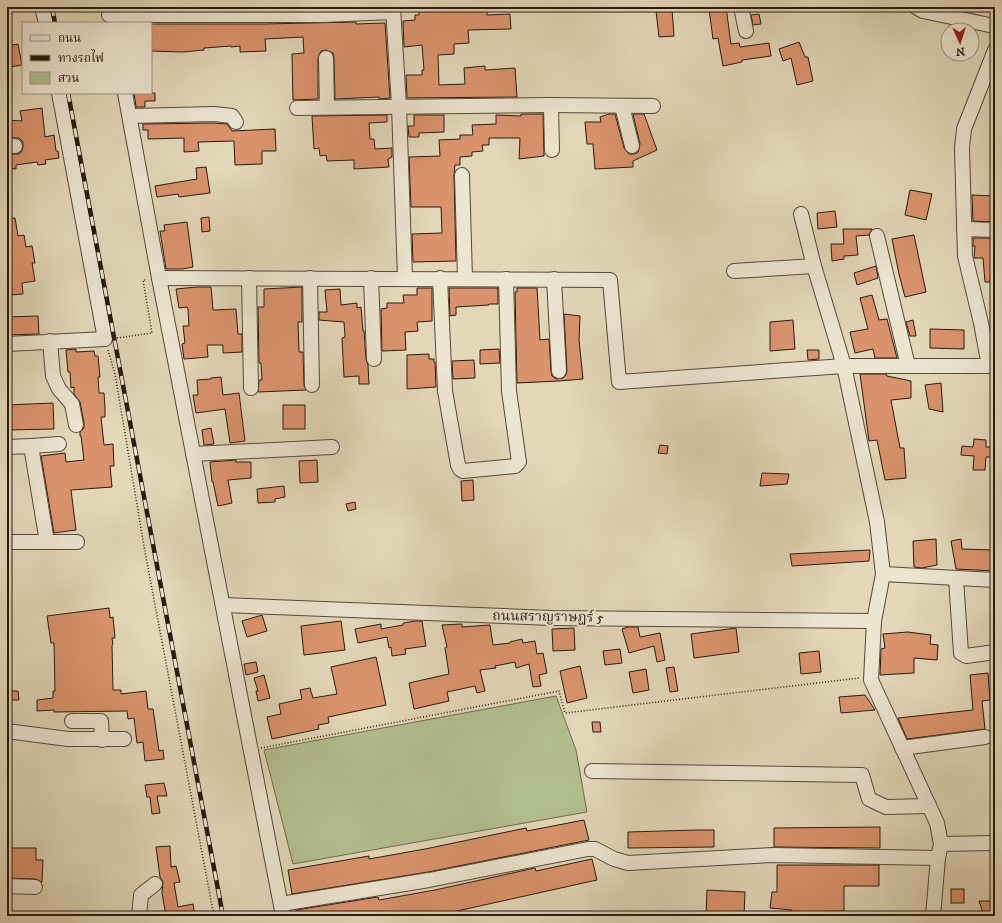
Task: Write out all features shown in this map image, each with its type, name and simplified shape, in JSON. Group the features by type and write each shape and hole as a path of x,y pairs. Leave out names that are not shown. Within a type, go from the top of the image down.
{"street":[{"path":"42,7 46,22"},
{"path":"741,7 746,31"},
{"path":"916,7 923,11 994,26 995,28"},
{"path":"109,15 182,11 393,10 399,106 405,278"},
{"path":"159,278 465,278 610,280 619,382 844,366 992,366 988,322 965,256 962,148 964,129 995,50"},
{"path":"326,58 326,107"},
{"path":"7,344 105,339 59,94"},
{"path":"125,94 159,278 282,910 588,848 595,849 614,859 628,863 773,855 938,858"},
{"path":"550,105 552,150"},
{"path":"297,108 550,105 653,106"},
{"path":"622,106 632,146"},
{"path":"130,116 214,114 232,116 236,122"},
{"path":"462,175 465,278"},
{"path":"801,214 814,266 844,366 877,522 883,574 874,621 871,680 937,823 941,844 938,858 933,916"},
{"path":"964,229 995,230"},
{"path":"877,236 908,366"},
{"path":"734,271 814,266"},
{"path":"249,278 250,388"},
{"path":"310,278 312,385"},
{"path":"371,278 374,359"},
{"path":"440,278 445,391 458,464 460,469 463,471 515,466 518,462 509,391 506,279"},
{"path":"554,279 559,371"},
{"path":"50,341 53,376 59,389 72,404 76,425"},
{"path":"7,447 59,444"},
{"path":"31,446 48,542"},
{"path":"193,454 332,447"},
{"path":"7,542 77,542"},
{"path":"883,574 995,580"},
{"path":"956,579 961,652 966,656 995,652"},
{"name":"ถนนสราญราษฎร์ 5","path":"223,605 552,618 874,621"},
{"path":"72,721 105,721 102,740"},
{"path":"7,731 68,739 124,739"},
{"path":"902,748 985,737"},
{"path":"592,771 862,775 869,799 886,807 929,806"},
{"path":"941,844 995,843"},
{"path":"139,916 141,895 155,884"},
{"path":"7,886 35,887"}],"path":[{"path":"159,278 143,280 152,332 105,339 114,374 145,552 214,916"},
{"path":"251,750 558,690 565,713 871,677"}],"green space":[{"path":"556,696 576,750 587,812 293,864 264,750"}],"building":[{"path":"419,7 487,7 487,15 510,14 511,29 468,30 469,43 454,44 454,54 438,55 439,85 465,84 464,68 485,66 485,70 515,68 517,97 407,98 406,75 422,75 422,70 424,70 422,45 404,47 403,21 415,20 415,15 419,15"},
{"path":"712,7 726,7 731,44 739,43 740,47 769,43 771,56 742,60 742,62 723,66 718,38 713,39 709,9 713,10"},
{"path":"672,9 674,36 659,37 656,11"},
{"path":"759,14 761,24 753,25 751,15"},
{"path":"356,22 356,24 385,23 390,98 335,99 334,57 333,53 326,50 321,51 318,58 318,99 293,100 292,54 304,53 303,37 265,39 266,51 240,52 240,46 231,46 204,48 204,50 183,52 152,51 152,24"},
{"path":"799,42 805,57 808,57 813,81 797,85 791,58 783,61 779,49"},
{"path":"18,44 22,65 10,67 7,46"},
{"path":"155,93 155,101 145,101 145,107 136,107 134,94"},
{"path":"42,108 45,137 54,135 56,151 58,151 59,158 45,160 46,164 38,165 37,162 16,165 16,169 7,168 7,154 19,154 22,151 23,142 19,138 7,138 7,120 22,121 20,111"},
{"path":"521,114 543,114 544,156 519,159 520,138 489,138 489,145 482,145 483,151 472,152 472,156 460,157 460,165 455,165 454,175 456,261 413,262 412,234 442,233 441,207 411,207 409,157 440,156 439,140 460,139 460,135 473,135 472,125 496,124 496,115 521,116"},
{"path":"615,114 624,148 629,154 634,154 638,152 640,144 633,114 644,114 657,150 633,161 633,167 595,169 593,144 587,144 585,122 601,122 600,117"},
{"path":"387,115 387,122 369,123 370,139 374,139 375,149 392,148 392,157 388,159 389,167 354,169 354,160 327,161 326,155 320,156 319,148 314,149 312,116"},
{"path":"414,115 444,115 444,132 419,133 419,137 409,137 408,126 414,126"},
{"path":"143,124 227,124 232,131 275,129 276,151 262,151 262,164 235,165 234,141 198,142 199,151 184,152 184,138 148,139 148,130 143,130"},
{"path":"206,167 210,193 179,197 178,194 157,197 155,186 197,179 196,168"},
{"path":"910,190 932,194 926,220 905,215"},
{"path":"972,195 995,196 995,222 973,221"},
{"path":"835,211 837,227 818,229 817,213"},
{"path":"209,217 210,231 202,232 201,218"},
{"path":"15,218 18,236 24,235 26,247 32,246 35,263 32,263 35,281 22,283 23,294 11,295 10,285 7,285 7,219"},
{"path":"187,222 193,267 166,269 160,231 165,231 164,225"},
{"path":"843,229 872,229 869,235 856,236 858,255 844,256 844,259 832,261 831,244 844,244"},
{"path":"914,235 926,292 905,297 892,239"},
{"path":"973,238 995,238 995,282 985,282 983,258 974,258 975,246 973,246"},
{"path":"876,266 878,278 857,285 854,273"},
{"path":"211,287 213,310 236,309 238,334 242,334 242,352 223,353 223,345 207,345 208,357 184,359 182,344 185,343 183,326 189,326 188,309 187,307 179,308 176,289"},
{"path":"302,287 302,322 298,322 299,352 303,352 304,385 306,390 258,392 259,380 262,380 261,363 259,363 258,307 264,307 264,289"},
{"path":"417,288 432,288 432,321 417,322 418,331 405,332 406,350 382,351 381,309 387,308 387,303 404,303 403,295 417,295"},
{"path":"449,288 498,288 498,304 456,307 456,315 450,316"},
{"path":"517,288 537,288 540,340 549,339 551,371 552,376 556,379 563,378 567,371 564,314 580,316 579,340 583,379 517,383 515,292 517,292"},
{"path":"340,289 341,305 357,303 357,308 361,307 369,384 359,384 359,376 344,377 342,338 345,337 344,322 319,320 319,312 327,312 325,290"},
{"path":"872,295 879,320 887,319 897,358 875,358 873,349 855,353 850,332 868,329 860,298"},
{"path":"38,316 39,334 7,335 7,317"},
{"path":"793,320 795,349 770,351 770,322"},
{"path":"913,320 916,336 910,336 906,322"},
{"path":"930,329 964,330 964,349 930,348"},
{"path":"76,349 76,352 94,351 95,356 98,356 100,377 98,377 99,393 104,393 105,407 105,417 101,417 104,445 113,444 114,466 110,466 112,487 71,490 76,530 54,533 41,456 65,453 66,462 84,460 80,432 84,428 84,423 80,402 74,394 74,387 71,388 66,350"},
{"path":"499,349 500,363 480,364 480,350"},
{"path":"807,350 819,350 819,359 808,360"},
{"path":"429,354 429,359 434,359 435,362 436,387 407,389 407,355"},
{"path":"474,360 475,378 453,379 452,361"},
{"path":"860,374 886,374 887,376 911,381 911,398 891,400 900,448 904,448 906,478 885,480 877,440 869,441"},
{"path":"221,377 223,395 239,393 245,441 230,443 225,409 196,413 193,395 198,395 197,380"},
{"path":"941,383 943,412 929,409 925,385"},
{"path":"53,403 54,429 7,430 7,405"},
{"path":"283,405 305,405 305,429 283,429"},
{"path":"211,428 214,444 204,445 202,430"},
{"path":"974,439 986,440 986,447 995,447 995,457 986,457 985,470 973,470 974,456 961,455 962,446 973,447"},
{"path":"660,445 668,446 667,454 658,453"},
{"path":"236,460 236,462 251,462 251,478 228,480 232,503 218,506 212,482 210,462"},
{"path":"317,460 318,482 300,483 299,461"},
{"path":"762,473 789,474 787,484 760,486"},
{"path":"473,480 474,500 462,501 461,481"},
{"path":"284,486 285,497 275,499 275,502 258,503 257,489"},
{"path":"355,502 356,509 348,511 346,504"},
{"path":"936,539 937,565 922,568 914,567 913,541"},
{"path":"961,539 962,549 995,550 995,571 956,569 951,541"},
{"path":"870,550 869,561 792,566 790,554"},
{"path":"109,608 110,618 113,617 115,638 112,638 113,690 121,690 121,694 146,691 148,709 153,709 159,751 163,750 164,759 145,761 143,742 137,743 134,718 128,719 127,711 37,711 37,700 53,698 53,691 55,691 54,643 51,643 47,616"},
{"path":"262,615 267,631 247,637 242,621"},
{"path":"341,621 345,650 304,655 301,626"},
{"path":"422,621 426,646 405,649 406,654 392,656 391,647 389,648 387,637 358,643 355,629 381,624 381,629"},
{"path":"462,624 462,627 490,625 493,645 510,643 522,639 523,643 535,641 537,654 543,653 547,673 539,675 541,686 533,687 529,664 516,668 515,662 495,666 496,668 480,670 485,691 477,693 475,686 447,692 449,701 414,709 409,683 449,674 445,648 447,647 442,625"},
{"path":"628,627 638,627 640,637 660,633 665,660 657,662 654,646 629,653 622,629"},
{"path":"574,628 575,650 553,651 552,629"},
{"path":"736,628 739,652 694,658 691,634"},
{"path":"908,632 931,635 930,644 938,645 937,660 914,658 914,673 880,675 881,649 885,648 883,634"},
{"path":"620,649 622,663 605,665 603,651"},
{"path":"819,651 821,672 801,674 799,653"},
{"path":"376,657 386,705 328,717 329,723 318,725 319,729 272,739 267,717 281,714 279,704 302,699 300,690 310,688 313,698 337,694 331,667"},
{"path":"256,662 258,672 246,675 244,664"},
{"path":"580,666 587,698 567,703 560,671"},
{"path":"674,667 678,691 670,692 666,668"},
{"path":"646,669 649,690 633,693 629,672"},
{"path":"988,673 990,700 982,701 985,729 907,739 898,718 973,710 970,675"},
{"path":"264,675 270,698 258,701 256,691 258,691 254,678"},
{"path":"7,691 18,691 19,700 7,700"},
{"path":"865,695 875,710 841,713 839,697"},
{"path":"592,722 600,722 601,732 593,732"},
{"path":"164,783 167,796 157,796 160,813 152,814 150,797 147,797 145,785"},
{"path":"584,820 589,840 428,872 292,894 288,870 369,856 369,859 526,828 527,831"},
{"path":"880,827 880,848 774,847 774,828"},
{"path":"714,830 714,847 628,848 628,832"},
{"path":"170,846 171,867 176,866 180,882 174,883 178,907 193,904 195,916 166,916 162,893 163,882 160,877 156,847"},
{"path":"9,848 36,848 36,860 43,860 42,882 35,879 9,878"},
{"path":"592,859 597,880 439,915 297,916 296,910 378,897 379,900 435,890 535,868 536,871"},
{"path":"777,865 879,865 879,886 844,886 844,911 792,912 792,910 770,908 772,892 777,892"},
{"path":"951,889 964,889 964,903 951,903"},
{"path":"707,890 745,892 744,916 706,916"},
{"path":"979,901 990,901 993,910 983,913"}],"railway":[{"path":"52,7 55,22"},
{"path":"68,94 223,916"}]}
